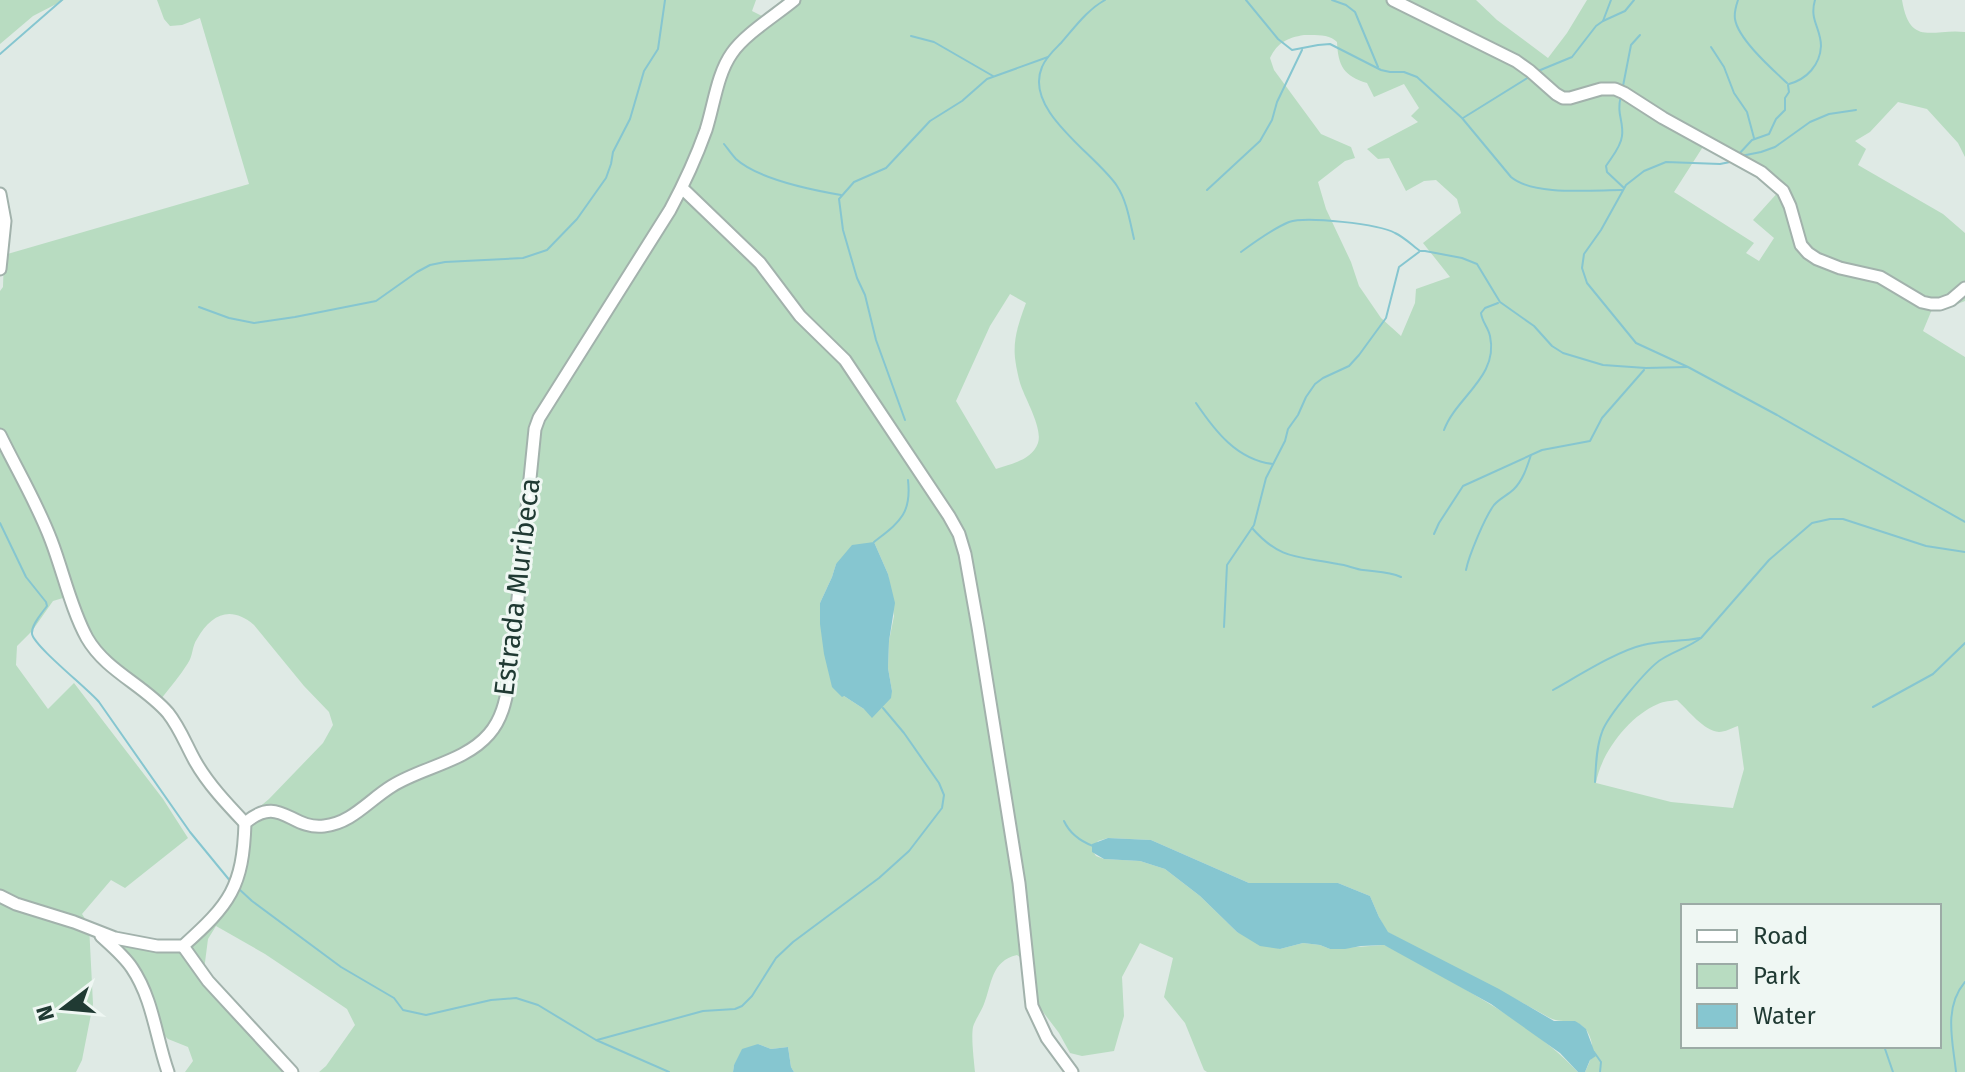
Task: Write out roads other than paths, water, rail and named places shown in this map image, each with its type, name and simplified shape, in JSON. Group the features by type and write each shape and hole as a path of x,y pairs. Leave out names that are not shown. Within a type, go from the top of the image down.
{"street":[{"name":"Estrada Muribeca","path":"245,823 259,814 275,811 316,826 345,820 401,780 466,752 490,734 500,717 510,678 535,429 539,418 682,188 706,129 721,76 733,51 794,0"},
{"path":"1393,0 1516,61 1563,98 1615,89 1761,172 1783,191 1801,245 1817,259 1880,277 1922,302 1931,304 1951,300 1965,288"},
{"path":"682,188 760,263 800,316 845,360 959,534 978,627 1019,883 1032,1006 1047,1038 1072,1072"},
{"path":"0,194 5,221 0,269"},
{"path":"0,435 51,539 89,641 108,663 167,713 182,733 204,774 245,823 244,855 235,888 213,917 183,946 136,944 0,896"},
{"path":"95,931 136,974 151,1010 168,1072"},
{"path":"183,946 208,981 292,1072"}],"water":[{"path":"874,542 888,574 895,603 889,641 891,698 872,718 832,687 824,654 820,603 836,564 852,545"},
{"path":"1108,838 1151,840 1249,883 1338,883 1370,896 1388,932 1554,1021 1575,1021 1586,1029 1596,1056 1590,1060 1585,1072 1578,1072 1560,1053 1491,1004 1384,945 1345,949 1303,943 1280,949 1260,946 1237,932 1200,896 1165,869 1140,861 1104,859 1092,852 1092,844"},
{"path":"758,1044 771,1049 788,1047 794,1072 733,1072 742,1049"}],"waterway":[{"path":"0,54 62,0"},
{"path":"199,307 254,323 295,317 376,301 430,265 523,258 547,250 577,219 606,178 613,152 630,119 644,71 658,49 665,0"},
{"path":"1105,0 1087,14 1048,57 1039,83 1043,100 1052,116 1117,186 1126,205 1134,239"},
{"path":"1246,0 1278,39 1292,50 1330,44 1381,70 1404,72 1417,77 1462,118 1511,177 1521,183 1564,191 1622,190"},
{"path":"1332,0 1355,12 1378,67"},
{"path":"1603,21 1611,0"},
{"path":"1538,71 1572,57 1596,26 1625,11 1634,0"},
{"path":"1738,0 1735,12 1737,27 1756,53 1787,83"},
{"path":"1789,84 1807,75 1818,59 1821,46 1813,13 1815,0"},
{"path":"1623,86 1631,45 1640,35"},
{"path":"911,36 934,42 993,76"},
{"path":"1711,47 1747,112 1754,138"},
{"path":"1207,190 1260,141 1302,50"},
{"path":"905,420 857,278 843,230 839,199 854,182 886,168 930,121 962,101 987,79 1048,57"},
{"path":"1463,118 1529,77"},
{"path":"1738,155 1752,140 1769,134 1776,119 1785,110 1788,85"},
{"path":"1621,96 1621,140 1606,166 1607,172 1624,188"},
{"path":"1741,156 1775,147 1810,122 1829,114 1856,110"},
{"path":"724,144 736,159 758,172 786,183 841,195"},
{"path":"1730,162 1666,162 1644,171 1626,185 1584,254 1582,268 1587,283 1636,343 1777,415 1965,522"},
{"path":"1241,252 1276,228 1298,220 1342,222 1387,230 1420,251 1462,258 1477,264 1500,302 1534,326 1563,353 1603,365 1687,367"},
{"path":"1224,627 1227,565 1254,525 1266,478 1288,429 1315,384 1349,366 1359,355 1386,318 1399,267 1419,252"},
{"path":"1444,430 1483,375 1491,350 1490,336 1481,313 1498,303"},
{"path":"1434,534 1463,486 1542,450 1590,441 1602,418 1644,370"},
{"path":"1196,403 1219,434 1238,450 1248,457 1273,464"},
{"path":"1466,570 1490,511 1517,485 1531,455"},
{"path":"874,542 902,517 908,502 908,480"},
{"path":"1595,782 1602,732 1629,693 1656,664 1701,638 1769,560 1812,523 1843,519 1926,546 1965,552"},
{"path":"0,523 26,577 46,602 47,606 32,630 35,640 99,702 190,832 231,882"},
{"path":"1252,528 1272,546 1291,555 1401,577"},
{"path":"1553,690 1633,648 1700,638"},
{"path":"1873,707 1933,674 1965,643"},
{"path":"597,1040 703,1011 742,1006 776,958 793,942 879,878 909,851 942,808 944,795 904,733 883,708"},
{"path":"1064,821 1069,830 1093,846"},
{"path":"239,889 341,967 394,998 403,1010 426,1015 491,1000 516,998 538,1005 596,1040 669,1072"},
{"path":"1956,1072 1952,1014 1958,992 1965,982"},
{"path":"1885,1048 1893,1072"},
{"path":"1594,1052 1601,1062 1600,1072"}]}
